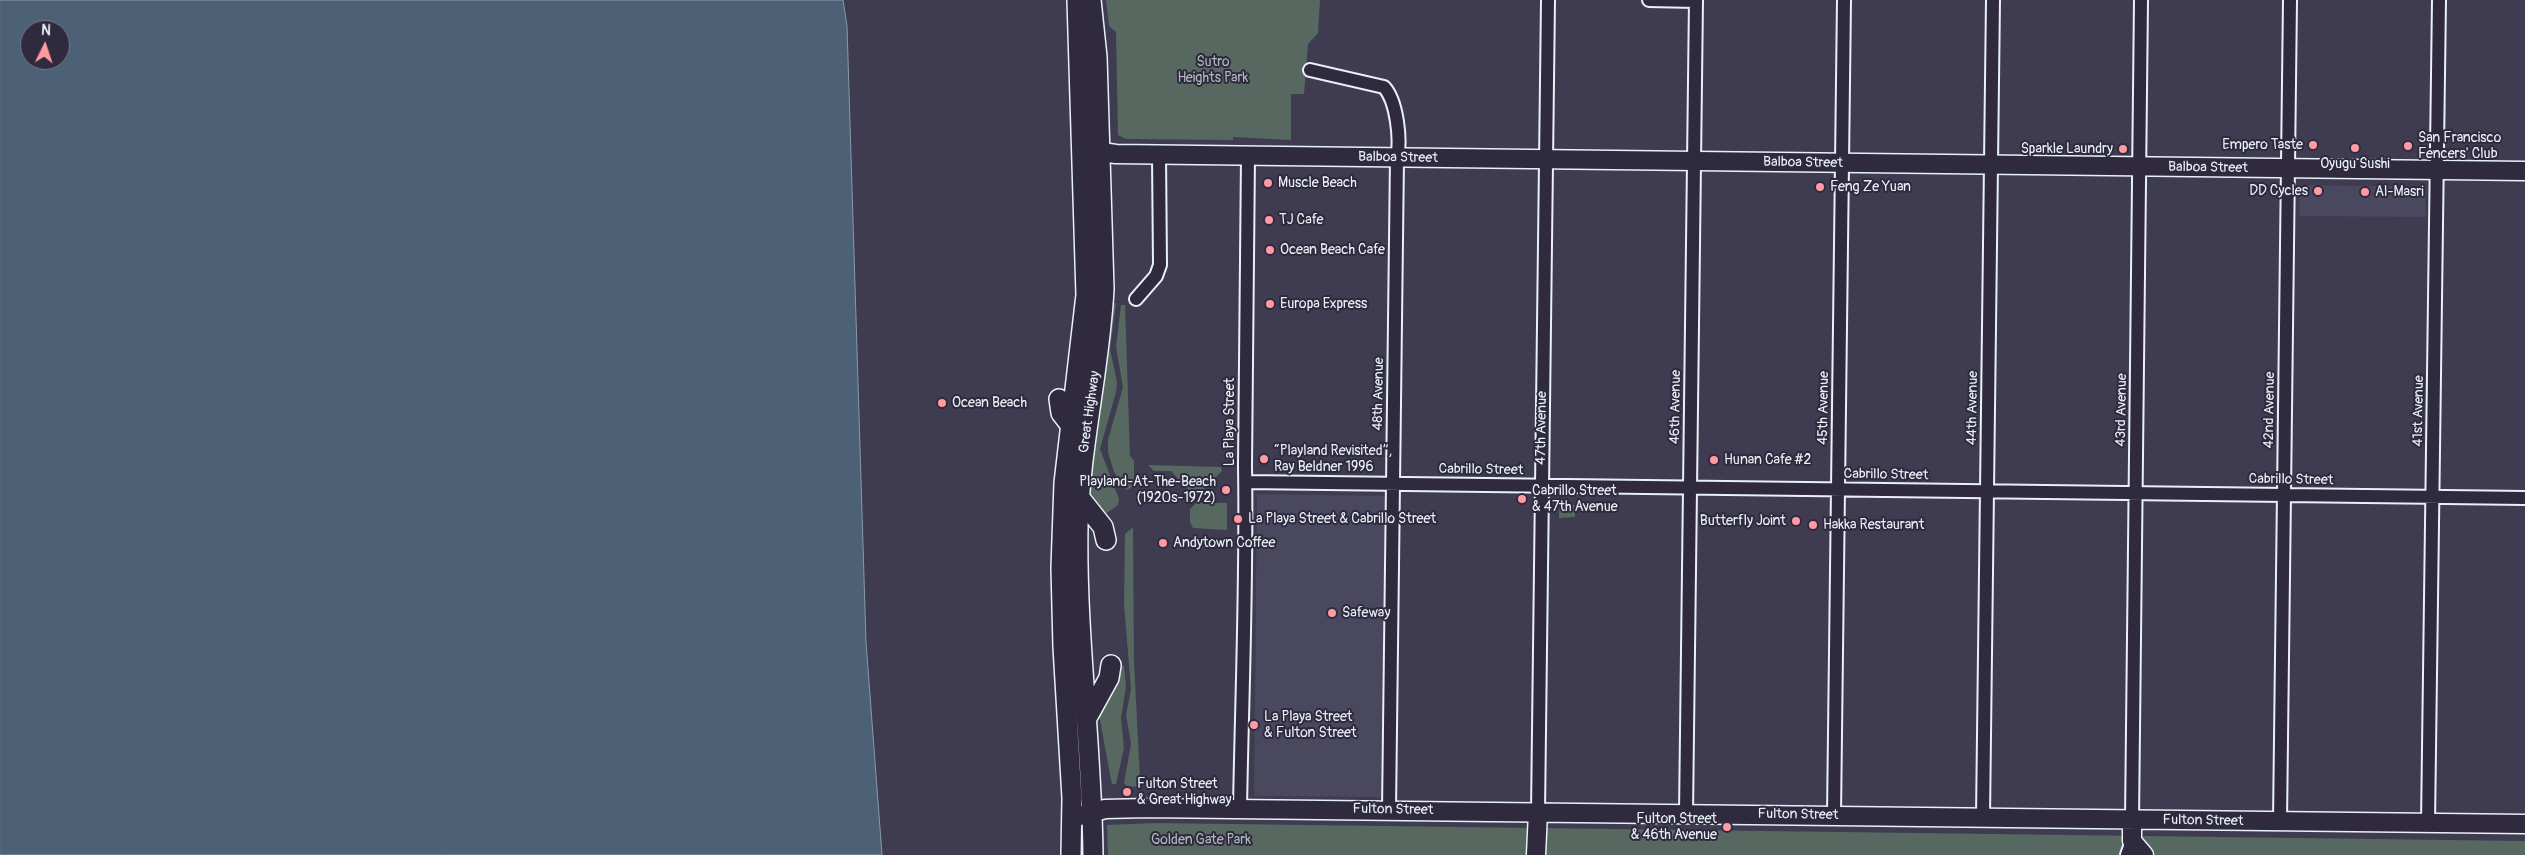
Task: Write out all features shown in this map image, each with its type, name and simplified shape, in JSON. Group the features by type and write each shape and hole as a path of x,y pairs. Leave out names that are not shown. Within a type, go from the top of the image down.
{"main road":[{"name":"Great Highway","path":"1077,0 1103,308 1080,498 1078,603 1087,719 1093,855"},
{"name":"Great Highway","path":"1071,855 1072,818 1060,581 1063,495 1086,294 1096,36 1091,0"},
{"path":"1058,399 1061,413 1070,426"},
{"path":"1080,498 1103,527 1106,540"},
{"path":"1087,719 1109,678 1111,665"}],"street":[{"name":"47th Avenue","path":"1536,855 1548,0"},
{"path":"1649,0 1696,0"},
{"name":"46th Avenue","path":"1686,814 1696,0"},
{"name":"45th Avenue","path":"1834,816 1844,0"},
{"name":"44th Avenue","path":"1983,817 1993,0"},
{"name":"43rd Avenue","path":"2132,820 2142,0"},
{"name":"42nd Avenue","path":"2280,821 2290,0"},
{"name":"41st Avenue","path":"2428,823 2439,0"},
{"name":"48th Avenue","path":"1310,70 1387,90 1400,131 1397,158 1389,810"},
{"name":"Balboa Street","path":"1091,150 1116,154 1159,155 2525,171"},
{"path":"1136,300 1156,276 1160,265 1159,155"},
{"name":"La Playa Street","path":"1240,808 1246,482 1248,156"},
{"name":"Cabrillo Street","path":"1246,482 2525,498"},
{"name":"Fulton Street","path":"1072,818 1111,808 1240,808 2525,824"},
{"path":"2132,820 2130,848 2144,855"}],"shaded area":[{"path":"2300,185 2425,187 2426,217 2299,216"},
{"path":"1257,494 1385,496 1381,797 1254,796"}],"green space":[{"name":"Sutro Heights Park","path":"1106,0 1320,0 1318,33 1308,44 1304,94 1291,94 1291,140 1233,137 1233,140 1126,139 1118,135 1116,32 1109,26"},
{"path":"1112,303 1116,303 1110,349 1117,382 1100,449 1119,499 1118,505 1107,513 1098,512 1088,495"},
{"path":"1121,305 1125,305 1130,456 1134,461 1134,486 1127,490 1114,472 1108,452 1108,440 1123,387 1116,347"},
{"path":"1148,465 1221,467 1222,471 1200,493 1191,493 1171,471 1154,471"},
{"path":"1196,503 1227,503 1227,530 1193,528 1190,522 1190,509"},
{"path":"1559,505 1575,505 1575,517 1559,518"},
{"path":"1133,527 1134,662 1139,787 1127,786 1124,783 1131,744 1126,715 1131,689 1124,604 1125,534"},
{"path":"1115,666 1124,666 1126,686 1121,719 1124,748 1116,784 1112,784 1098,709"},
{"name":"Golden Gate Park","path":"1155,823 2525,841 2525,855 1108,855 1107,825"}],"water":[{"path":"0,0 843,0 847,26 866,642 882,855 0,855"}],"place":[{"name":"Empero Taste","path":"2313,145"},
{"name":"San Francisco Fencers' Club","path":"2408,146"},
{"name":"Oyugu Sushi","path":"2355,148"},
{"name":"Sparkle Laundry","path":"2123,149"},
{"name":"Muscle Beach","path":"1268,183"},
{"name":"Feng Ze Yuan","path":"1820,187"},
{"name":"DD Cycles","path":"2318,191"},
{"name":"Al-Masri","path":"2365,192"},
{"name":"TJ Cafe","path":"1269,220"},
{"name":"Ocean Beach Cafe","path":"1270,250"},
{"name":"Europa Express","path":"1270,304"},
{"name":"Ocean Beach","path":"942,403"},
{"name":"“Playland Revisited”, Ray Beldner 1996","path":"1264,459"},
{"name":"Hunan Cafe #2","path":"1714,460"},
{"name":"Playland-At-The-Beach (1920s-1972)","path":"1226,490"},
{"name":"Cabrillo Street & 47th Avenue","path":"1522,499"},
{"name":"La Playa Street & Cabrillo Street","path":"1238,519"},
{"name":"Butterfly Joint","path":"1796,521"},
{"name":"Hakka Restaurant","path":"1813,525"},
{"name":"Andytown Coffee","path":"1163,543"},
{"name":"Safeway","path":"1332,613"},
{"name":"La Playa Street & Fulton Street","path":"1254,725"},
{"name":"Fulton Street & Great Highway","path":"1127,792"},
{"name":"Fulton Street & 46th Avenue","path":"1727,827"}]}
